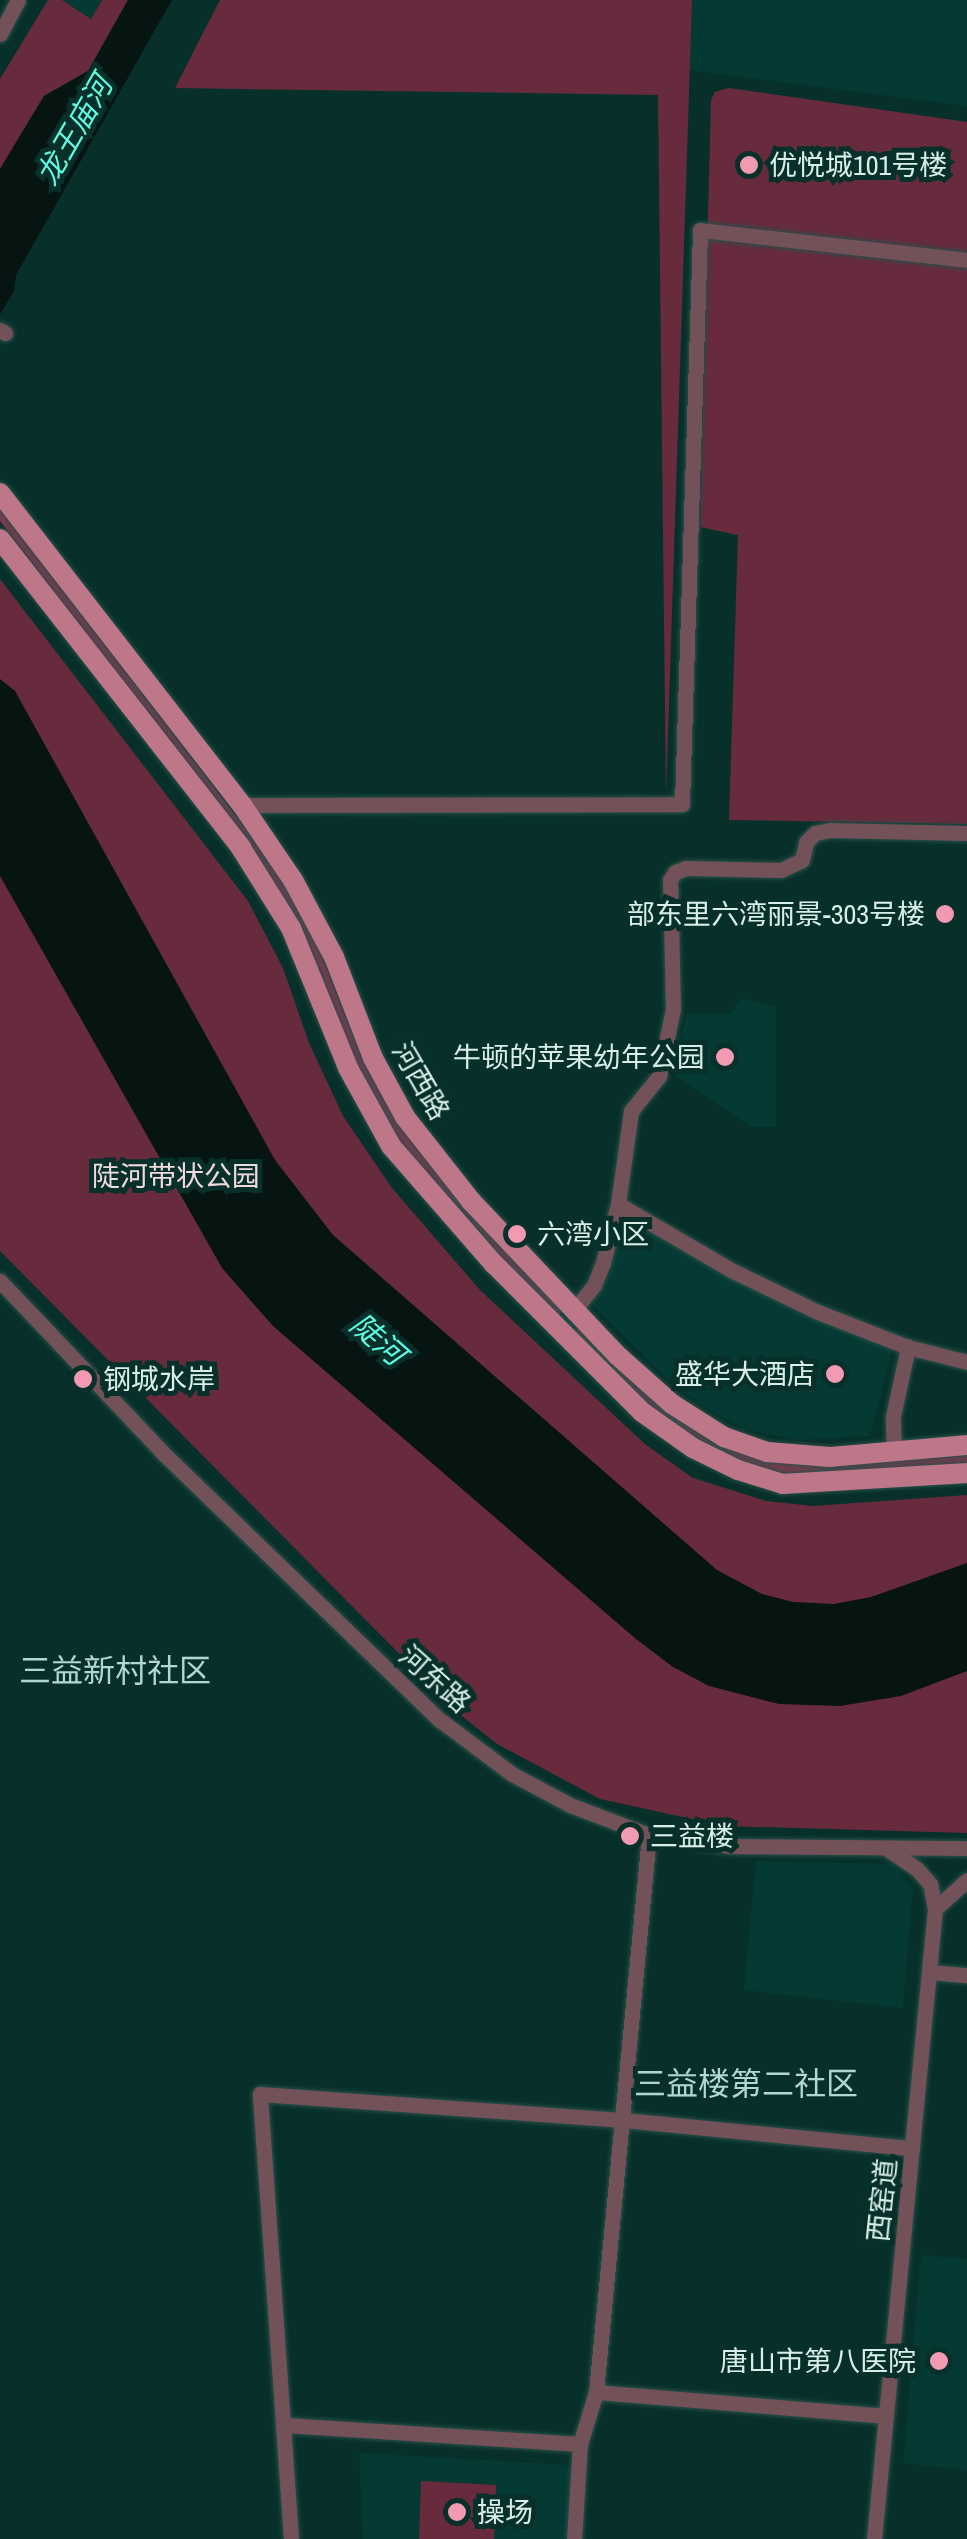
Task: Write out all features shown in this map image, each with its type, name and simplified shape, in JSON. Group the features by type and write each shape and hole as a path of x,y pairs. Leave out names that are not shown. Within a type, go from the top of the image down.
{"main road":[{"name":"河西路","path":"0,494 242,805 293,880 318,926 373,1058 405,1117 471,1202 574,1310 672,1404 724,1438 767,1452 830,1457 967,1445"},
{"name":"河西路","path":"0,539 242,848 290,928 348,1068 391,1146 494,1264 642,1412 693,1448 738,1470 784,1484 967,1473"},
{"path":"560,1330 574,1310"}],"street":[{"path":"0,34 18,0"},
{"path":"242,805 682,804 700,230 967,260"},
{"path":"574,1310 594,1285 618,1204 628,1122 658,1076 673,1010 670,880 675,872 704,868 781,870 802,860 806,842 815,833 830,830 967,834"},
{"path":"618,1204 765,1287 908,1347 967,1362"},
{"name":"河东路","path":"0,1281 162,1452 440,1720 512,1774 570,1806 649,1836 732,1846 967,1848"},
{"path":"894,1452 893,1416 908,1347"},
{"path":"574,2539 580,2444 596,2392 649,1836"},
{"path":"885,1848 917,1869 930,1884 935,1908 967,1880"},
{"name":"西窑道","path":"874,2539 935,1908"},
{"path":"930,1972 967,1975"},
{"path":"291,2539 260,2094 624,2120 912,2148"},
{"path":"596,2392 886,2416"},
{"path":"285,2425 580,2444"}],"shaded area":[{"path":"62,0 102,0 92,19"},
{"path":"692,0 967,0 967,106 688,70"},
{"path":"0,509 269,859 316,941 361,1056 412,1142 561,1309 560,1315 554,1316 399,1140 347,1050 298,925 263,864 0,521"},
{"name":"牛顿的苹果幼年公园","path":"743,998 776,1007 776,1127 753,1127 670,1073 687,1014 730,1014"},
{"path":"607,1205 783,1302 893,1348 870,1436 800,1440 746,1430 707,1409 666,1378 589,1302"},
{"path":"574,1329 580,1329 658,1404 713,1443 762,1460 812,1466 967,1453 967,1465 791,1475 755,1467 717,1452 648,1405"},
{"path":"756,1861 893,1864 913,1888 903,2008 744,1990"},
{"name":"唐山市第八医院","path":"921,2255 967,2259 967,2470 903,2463"},
{"path":"359,2453 572,2465 565,2539 363,2539"}],"green space":[{"path":"48,0 62,0 91,19 102,0 128,0 88,71 44,96 0,169 0,79"},
{"path":"220,0 692,0 666,795 658,95 175,88"},
{"path":"729,88 967,122 967,824 729,820 738,535 700,527 711,100 715,92"},
{"name":"陡河带状公园","path":"0,579 248,901 283,968 309,1043 343,1116 392,1188 480,1290 646,1445 693,1478 766,1501 813,1506 967,1495 967,1833 724,1826 600,1799 497,1744 458,1713 0,1251"},
{"name":"操场","path":"421,2481 496,2485 494,2539 419,2539"}],"water":[{"name":"龙王庙河","path":"128,0 172,0 16,275 14,291 0,314 0,169 44,96 88,71"},
{"name":"陡河","path":"0,679 15,691 275,1160 333,1235 717,1570 762,1594 793,1602 834,1604 871,1597 967,1563 967,1671 901,1696 840,1706 779,1704 709,1686 673,1667 636,1639 273,1326 222,1268 0,876"}],"place":[{"name":"优悦城101号楼","path":"749,165"},
{"name":"部东里六湾丽景-303号楼","path":"945,914"},
{"name":"牛顿的苹果幼年公园","path":"725,1057"},
{"name":"六湾小区","path":"517,1234"},
{"name":"盛华大酒店","path":"835,1374"},
{"name":"钢城水岸","path":"83,1379"},
{"name":"三益楼","path":"630,1836"},
{"name":"唐山市第八医院","path":"939,2361"},
{"name":"操场","path":"457,2512"}],"district":[{"name":"三益新村社区","path":"115,1671"},
{"name":"三益楼第二社区","path":"746,2084"}]}
